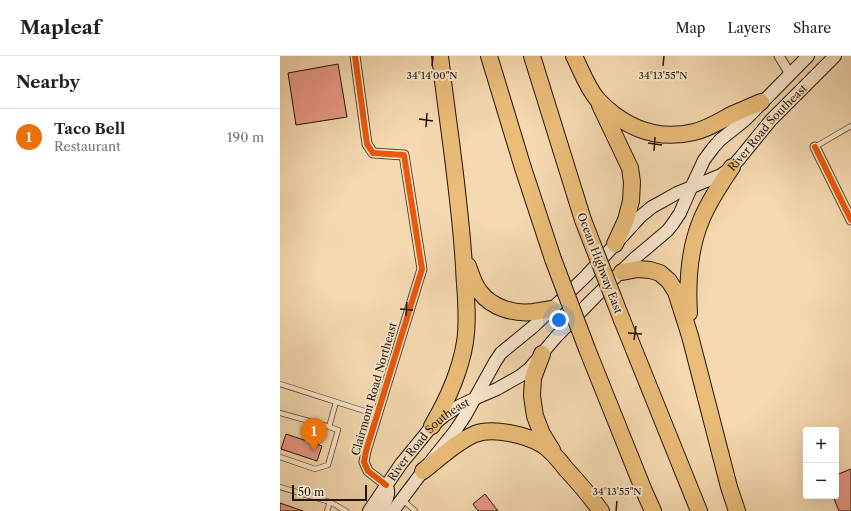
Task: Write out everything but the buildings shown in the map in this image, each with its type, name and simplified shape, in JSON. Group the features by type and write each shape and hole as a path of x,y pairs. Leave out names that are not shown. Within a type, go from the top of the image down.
{"highway":[{"path":"432,426 445,404 454,384 465,341 467,319 462,235 440,56"},
{"path":"489,56 523,168 553,259 587,349 653,511"},
{"name":"Ocean Highway East","path":"532,56 583,220 699,511"},
{"path":"574,56 598,100 630,168 632,182 631,201 626,220 615,244"},
{"path":"598,100 626,123 653,133 678,135 695,132 761,102"},
{"path":"690,336 688,275 692,249 702,218 710,202 732,167"},
{"path":"462,235 468,266 473,280 480,292 489,302 502,309 517,312 533,312 552,308"},
{"path":"622,272 638,269 660,273 669,281 676,292 690,336 729,487 737,511"},
{"path":"542,354 533,378 532,396 535,416 542,434 555,456"},
{"path":"423,471 461,440 477,433 503,431 531,439 543,445 555,456 601,511"}],"main road":[{"name":"River Road Southeast","path":"368,511 401,464 432,426 459,406 497,389 520,376 636,258 667,231 680,213 704,160 712,148 745,120 761,102 808,56"},
{"name":"River Road Southeast","path":"393,511 455,431 476,398 501,353 534,326 586,276 641,216 652,207 677,193 720,175 732,167 771,120 835,56"},
{"path":"380,511 389,492 386,486"}],"street":[{"name":"Clairmont Road Northeast","path":"354,56 367,144 373,153 404,155 422,268 377,414 364,462 368,471 386,486"},
{"path":"779,56 790,74"},
{"path":"815,147 851,220"}],"lane":[{"path":"815,147 851,126"},
{"path":"280,384 377,414"},
{"path":"330,427 336,402"},
{"path":"280,413 338,430 328,465 315,469 280,457"},
{"path":"280,487 330,502 346,511"},
{"path":"402,499 415,511"},
{"path":"327,511 330,502"}],"cycle path":[{"path":"355,56 367,144 373,153 404,155 422,269 366,451 364,462 368,471 386,485"},
{"path":"815,147 851,220"}],"place":[{"name":"Taco Bell","path":"314,451"}]}
